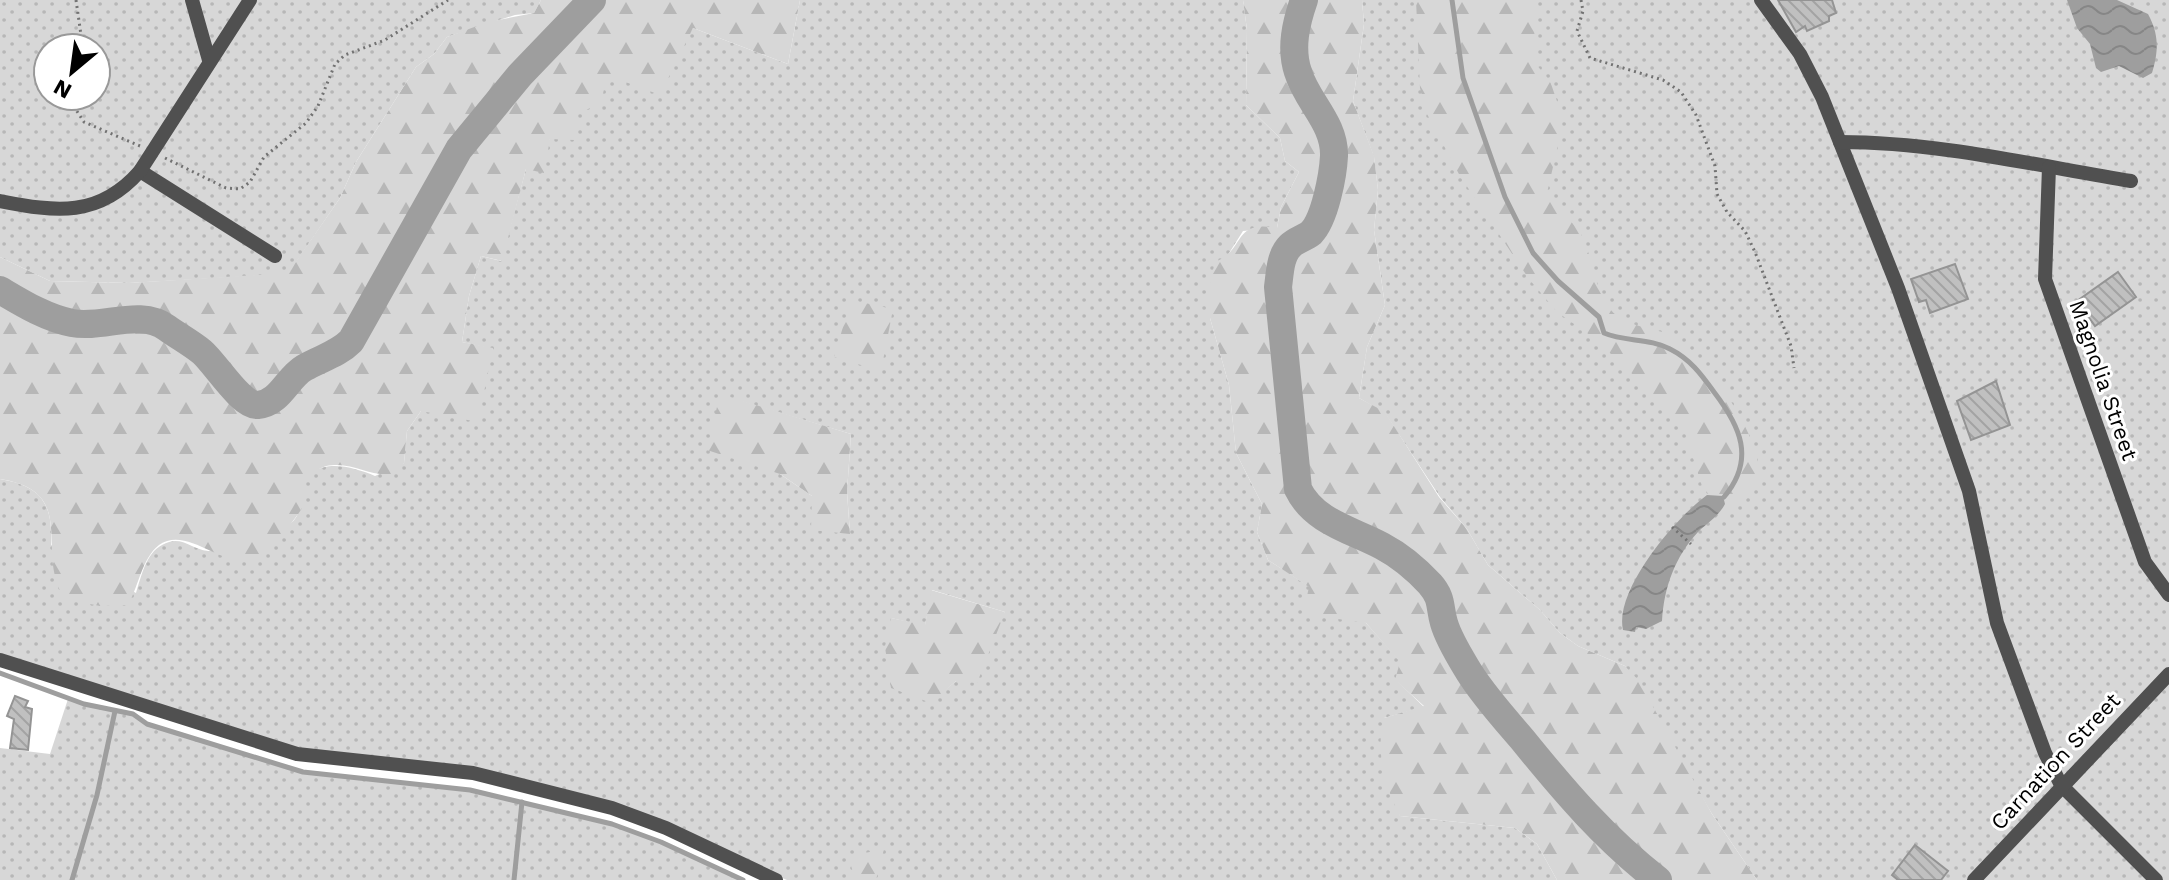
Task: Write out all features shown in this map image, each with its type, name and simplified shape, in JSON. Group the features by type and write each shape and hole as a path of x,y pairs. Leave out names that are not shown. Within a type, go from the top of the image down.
{"street":[{"path":"192,0 209,60"},
{"path":"0,201 38,209 72,209 101,202 124,190 140,171 250,0"},
{"path":"1761,0 1800,54 1840,142 1898,288 1964,477 1997,623 2045,753 2061,785 2156,880"},
{"path":"1840,142 1888,142 2131,181"},
{"name":"Magnolia Street","path":"2049,167 2045,279 2145,562 2169,595"},
{"path":"140,171 275,256"},
{"path":"0,660 297,754 473,773 612,808 666,828 776,880"},
{"name":"Carnation Street","path":"1974,880 2169,674"}],"path":[{"path":"76,0 81,32"},
{"path":"77,112 84,122 226,188 240,189 250,182 264,157 306,123 318,106 335,64 345,55 385,40 448,0"},
{"path":"1581,0 1583,11 1577,31 1590,58 1663,80 1681,92 1696,115 1715,166 1717,194 1727,212 1745,231 1755,252 1791,346 1794,368"},
{"path":"1672,527 1691,544"}],"green space":[{"path":"0,0 541,0 534,13 515,15 447,37 434,54 416,67 356,162 340,198 288,274 129,283 50,281 0,257"},
{"path":"541,0 800,0 788,64 693,28 660,95 607,75 601,103 575,115 574,140 550,139 544,173 526,169 502,261 481,256 469,296 462,342 493,348 478,422 421,411 407,431 404,463 394,474 378,474 342,465 319,469 305,485 300,511 264,556 251,561 238,561 197,545 171,540 159,545 148,557 128,605 100,606 65,599 56,581 48,510 40,497 25,486 0,479 0,257 50,281 129,283 288,273 340,198 356,162 416,67 434,54 447,37 488,22 534,13"},
{"path":"800,0 1243,0 1247,30 1246,105 1280,138 1285,161 1299,172 1281,207 1277,228 1243,231 1226,258 1210,318 1229,385 1236,453 1262,504 1257,532 1268,560 1366,623 1401,662 1396,680 1424,707 1384,718 1400,816 1515,828 1537,844 1557,880 787,880 601,800 279,746 0,655 0,479 26,486 42,499 50,518 51,545 136,593 148,559 162,545 175,541 214,551 285,527 297,516 302,490 314,472 333,466 375,476 404,463 407,431 421,411 493,349 462,342 469,296 481,256 501,261 526,169 607,74 680,50 693,28 788,64","holes":["720,395 851,434 847,492 850,533 812,496 780,474","932,590 1005,612 956,681 945,690 891,618 925,626"]},
{"path":"1243,0 1362,0 1364,24 1353,101 1374,156 1378,190 1374,230 1385,305 1367,347 1359,398 1385,412 1439,497 1467,529 1488,565 1540,610 1560,633 1578,646 1625,666 1639,681 1712,814 1757,880 1557,880 1537,844 1515,828 1400,816 1383,768 1381,730 1384,718 1424,706 1395,680 1400,662 1366,623 1303,614 1309,587 1268,560 1257,532 1262,504 1236,453 1229,385 1210,318 1207,296 1215,262 1225,257 1253,228 1277,228 1281,207 1299,172 1285,161 1280,138 1246,105 1247,30"},
{"path":"1362,0 2169,0 2169,880 1757,880 1712,814 1625,666 1578,646 1560,633 1540,610 1488,565 1467,529 1440,497 1385,413 1359,398 1367,347 1385,305 1374,230 1378,190 1374,157 1353,101 1364,24"},
{"path":"1416,0 1534,0 1535,63 1550,81 1559,107 1561,132 1547,193 1581,234 1601,293 1610,309 1625,321 1663,332 1681,341 1706,367 1734,406 1754,447 1759,466 1755,488 1740,505 1714,520 1722,511 1702,486 1681,420 1594,338 1557,312 1529,279 1460,176 1427,114 1420,88"},
{"path":"851,300 893,309 881,371 834,357"},
{"path":"720,394 851,434 847,492 850,534 811,530 812,496 780,474 707,450"},
{"path":"931,590 1005,612 977,683 956,681 931,703 891,688 885,647 891,618 925,625"},
{"path":"68,699 133,714 147,724 303,772 470,790 612,824 661,842 743,880 0,880 0,748 50,754"},
{"path":"884,849 876,880 855,880 850,862 855,855"}],"water":[{"path":"2067,0 2117,0 2148,14 2157,43 2152,73 2143,78 2119,66 2101,72 2096,68 2090,44 2077,28"},
{"path":"1707,495 1723,496 1725,504 1698,532 1677,562 1668,584 1662,621 1646,629 1636,627 1635,632 1623,630 1623,614 1637,576 1664,538"}],"building":[{"path":"1778,0 1832,0 1836,13 1829,16 1829,21 1807,31 1805,26 1796,32"},
{"path":"1955,264 1968,299 1930,313 1926,300 1919,302 1911,279"},
{"path":"2118,272 2136,297 2095,326 2077,301"},
{"path":"1996,381 2010,425 1971,440 1957,401"},
{"path":"15,696 28,701 25,707 32,709 28,750 10,748 14,719 7,716"},
{"path":"1915,845 1948,871 1941,880 1898,880 1892,875"}],"waterway":[{"path":"0,290 62,321 84,324 133,319 156,322 202,352 244,399 252,404 266,403 304,368 351,341 459,149 520,75 592,0"},
{"path":"1304,0 1294,54 1302,83 1330,133 1334,156 1330,185 1320,218 1311,233 1287,250 1278,287 1298,489 1314,510 1335,524 1389,550 1430,584 1439,598 1452,642 1488,698 1586,814 1658,880"},
{"path":"1452,0 1463,78 1505,197 1533,253 1558,281 1599,317 1604,333 1670,349 1689,362 1704,379 1731,417 1741,443 1740,469 1724,497"},
{"path":"0,673 84,704 133,714 147,724 303,772 470,790 612,824 661,842 743,880"},
{"path":"72,880 97,795 115,711"},
{"path":"514,880 522,802"}]}
